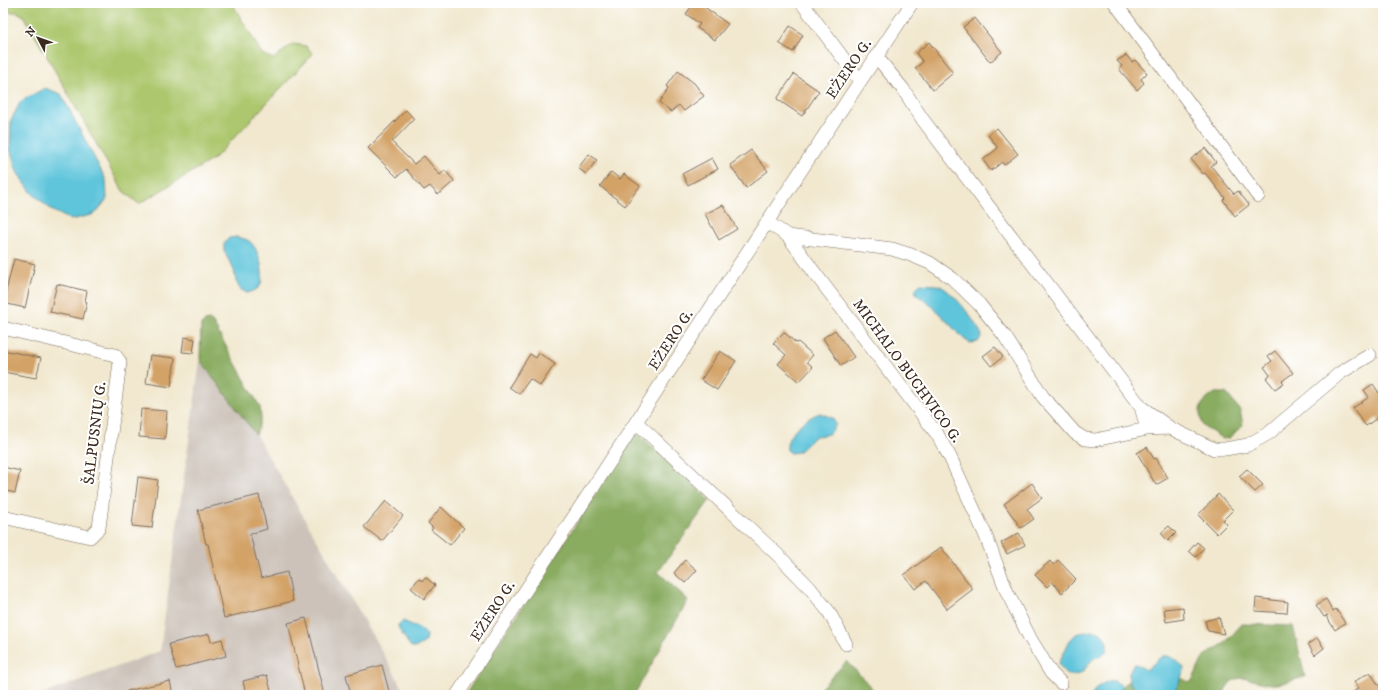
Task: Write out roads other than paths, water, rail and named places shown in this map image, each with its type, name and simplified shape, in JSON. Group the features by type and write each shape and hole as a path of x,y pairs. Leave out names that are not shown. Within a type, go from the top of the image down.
{"street":[{"path":"802,3 860,81"},
{"name":"EŽERO G.","path":"458,695 912,3"},
{"path":"1115,3 1258,196"},
{"path":"876,56 903,89 923,120 1142,407 1170,428 1214,449 1225,449 1248,445 1269,433 1340,372 1370,355"},
{"name":"MICHALO BUCHVICO G.","path":"768,222 788,236 941,440 985,534 1007,592 1040,656 1051,673 1061,683"},
{"path":"788,236 892,249 930,263 953,279 984,310 1004,335 1043,397 1075,433 1085,438 1095,440 1147,429 1170,428"},
{"name":"ŠALPUSNIŲ G.","path":"3,328 115,355 120,362 99,528 90,537 3,517"},
{"path":"1142,407 1147,429"},
{"path":"636,422 782,558 810,588 829,612 846,644"}],"water":[{"path":"45,88 61,94 106,180 107,199 95,214 71,220 53,211 32,193 17,172 10,148 11,120 21,101"},
{"path":"237,237 248,240 253,244 262,269 262,281 260,286 254,291 247,293 240,289 236,281 234,270 224,251 224,244 229,238"},
{"path":"921,284 940,286 952,294 969,315 982,335 978,342 970,343 964,339 930,304 917,295 915,290"},
{"path":"820,413 832,418 836,424 832,431 826,435 815,436 798,452 791,453 787,450 789,438 793,432 803,422"},
{"path":"403,621 419,628 426,634 425,642 415,648 410,646 399,629 398,625"},
{"path":"1091,631 1101,633 1104,636 1107,644 1106,652 1093,659 1081,672 1074,675 1067,674 1061,668 1059,663 1070,640 1076,634"},
{"path":"1163,656 1169,656 1175,659 1184,668 1173,695 1159,695 1150,690 1143,692 1135,688 1130,682 1129,678 1130,670 1133,665 1136,664 1146,670"},
{"path":"1108,681 1114,681 1123,686 1119,695 1092,695 1096,688"}]}
